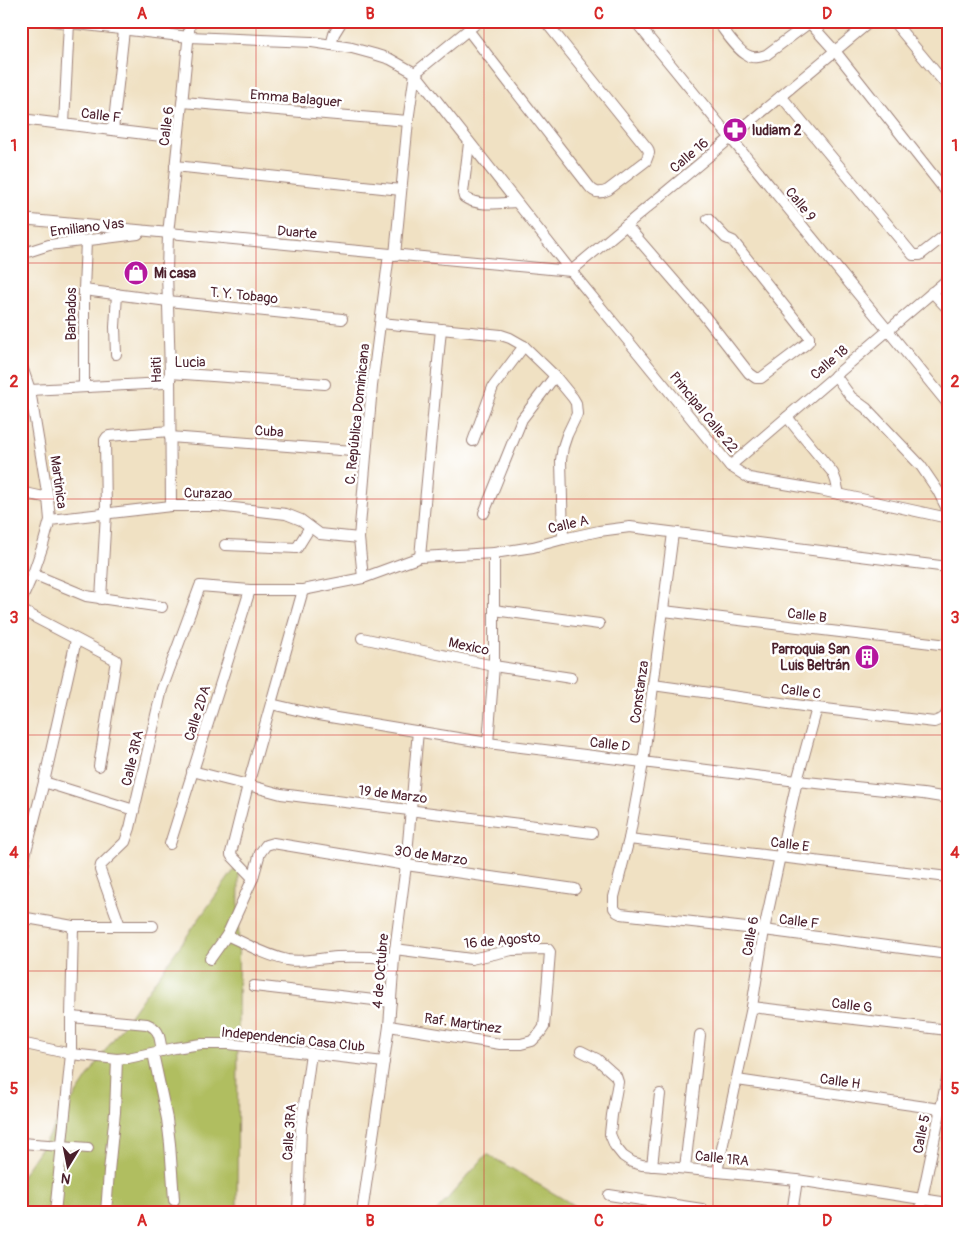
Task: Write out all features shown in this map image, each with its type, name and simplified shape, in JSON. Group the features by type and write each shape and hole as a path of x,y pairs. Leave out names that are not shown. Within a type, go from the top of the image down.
{"street":[{"path":"52,21 189,37 312,42 352,48 390,59 415,73 479,21"},
{"name":"Calle 6","path":"163,233 175,166 190,21"},
{"path":"331,45 334,34 342,21"},
{"path":"468,30 592,191 603,193 646,160 649,153 648,149 545,21"},
{"name":"Calle 9","path":"634,21 948,404"},
{"path":"716,21 742,51 748,56 754,57 766,55 809,22 948,194"},
{"name":"Calle 16","path":"571,271 871,21"},
{"path":"893,21 948,87"},
{"path":"64,124 68,23"},
{"path":"113,130 124,30"},
{"name":"C. República Dominicana","path":"363,578 359,538 372,386 402,190 408,121 415,73"},
{"name":"Principal Calle 22","path":"415,73 571,271 730,466 749,478 839,494 948,518"},
{"path":"781,96 914,255 920,255 948,233"},
{"name":"Emma Balaguer","path":"183,102 408,121"},
{"name":"Calle F","path":"21,119 178,138"},
{"path":"469,143 464,197 476,202 516,202"},
{"path":"175,166 402,190"},
{"name":"Duarte","path":"21,219 571,271"},
{"path":"626,225 702,314 749,373 756,378 761,378 810,341 809,337 733,241 726,238 708,220"},
{"name":"Emiliano Vas","path":"21,254 49,244 163,233"},
{"name":"Haiti","path":"163,233 168,301 171,506"},
{"name":"Barbados","path":"84,387 86,241"},
{"name":"Calle 18","path":"730,466 948,279"},
{"name":"T. Y. Tobago","path":"84,290 168,301 342,319"},
{"path":"932,292 948,309"},
{"path":"116,354 117,294"},
{"path":"381,323 501,335 524,346 555,376 573,398 577,408 575,419 563,447 561,460 563,539"},
{"path":"420,557 442,329"},
{"path":"473,442 493,387 524,346"},
{"name":"Martinica","path":"21,364 30,390 50,520 33,574 21,601"},
{"name":"Lucia","path":"30,390 165,383 170,373 325,384"},
{"path":"835,375 851,398 866,408 921,466 938,491 948,511"},
{"path":"484,513 521,423 555,376"},
{"path":"21,406 33,407"},
{"path":"787,417 833,473 839,494"},
{"name":"Cuba","path":"106,513 105,440 109,436 170,434 366,452"},
{"path":"21,492 48,498"},
{"name":"Curazao","path":"50,520 171,506 217,506 286,514 301,520 323,535 359,538"},
{"path":"101,599 106,513"},
{"path":"224,545 297,548 310,527"},
{"name":"Calle A","path":"198,588 201,586 250,590 302,590 363,578 420,557 494,553 532,547 599,531 630,527 948,567"},
{"name":"Constanza","path":"616,912 614,897 629,839 643,762 673,533"},
{"path":"488,743 494,666 494,553"},
{"path":"33,574 79,593 101,599 162,607"},
{"name":"Calle 3RA","path":"120,926 100,870 101,866 125,842 130,828 162,688 198,588"},
{"name":"Calle 2DA","path":"170,844 250,590"},
{"path":"210,959 227,935 253,878 243,869 231,853 302,590"},
{"path":"21,610 116,660 99,766"},
{"path":"494,610 599,624"},
{"name":"Calle B","path":"664,611 948,645"},
{"name":"Mexico","path":"362,638 494,666 571,678"},
{"path":"21,878 76,640"},
{"name":"Calle C","path":"653,685 934,722 946,714"},
{"name":"Calle D","path":"271,704 318,715 488,743 948,798"},
{"name":"Calle 6","path":"717,1172 752,1007 764,930 780,856 797,781 818,708"},
{"name":"4 de Octubre","path":"362,1213 389,1026 418,731"},
{"name":"19 de Marzo","path":"192,772 281,794 592,833"},
{"path":"44,782 134,810"},
{"name":"Calle E","path":"629,839 948,877"},
{"name":"30 de Marzo","path":"253,878 260,853 266,845 273,843 406,866 575,889"},
{"name":"Calle F","path":"616,912 948,954"},
{"path":"21,917 73,926 153,926"},
{"path":"55,1213 72,1054 73,926"},
{"name":"16 de Agosto","path":"227,935 260,951 290,960 395,954 471,959 512,950 548,949 550,952 544,1027 532,1041"},
{"path":"254,986 391,1002"},
{"name":"Calle G","path":"752,1007 948,1030"},
{"path":"71,1017 147,1024 158,1031 158,1052 169,1136 174,1200"},
{"name":"Raf. Martinez","path":"389,1026 500,1044 521,1044 532,1041"},
{"path":"685,1168 700,1035"},
{"name":"Independencia Casa Club","path":"21,1043 72,1054 117,1059 201,1044 229,1044 384,1062"},
{"name":"Calle 1RA","path":"581,1051 597,1059 616,1076 618,1082 610,1134 615,1146 623,1156 632,1162 642,1165 797,1180 948,1203"},
{"name":"Calle 3RA","path":"298,1213 301,1127 311,1053"},
{"path":"106,1213 115,1112 117,1059"},
{"name":"Calle 5","path":"921,1213 948,1074"},
{"name":"Calle H","path":"737,1080 940,1109"},
{"path":"652,1166 660,1094"},
{"path":"21,1144 88,1148"},
{"path":"792,1213 797,1180"},
{"path":"609,1195 702,1208 704,1213"}],"green space":[{"path":"239,863 237,1213 21,1213 21,1177 107,1048"},
{"path":"487,1154 587,1213 435,1213"}],"place":[{"name":"ludiam 2","path":"735,130"},
{"name":"Mi casa","path":"136,273"},
{"name":"Parroquia San Luis Beltrán","path":"867,657"}]}
